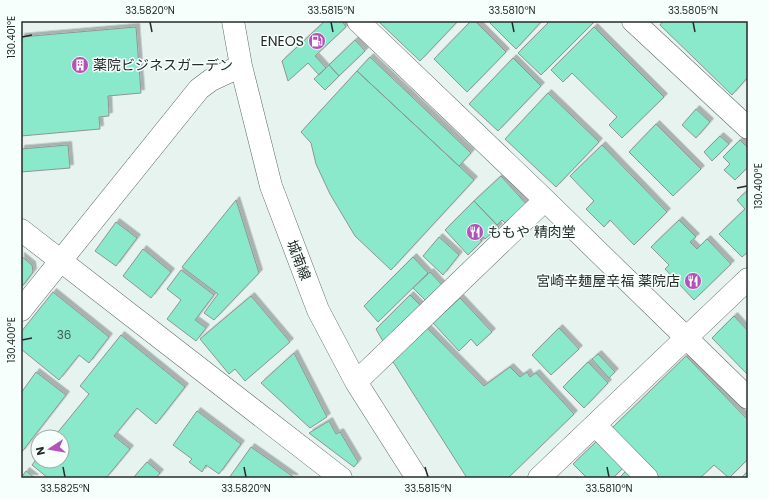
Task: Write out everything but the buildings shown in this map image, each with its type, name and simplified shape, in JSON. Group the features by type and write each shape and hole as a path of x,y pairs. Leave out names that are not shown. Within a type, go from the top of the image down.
{"street":[{"name":"城南線","path":"233,21 241,66 271,186 318,310 356,382 413,477"},
{"path":"358,21 546,200 748,398"},
{"path":"633,21 748,128"},
{"path":"21,310 199,89 211,80 241,66"},
{"path":"356,382 546,200"},
{"path":"21,230 341,478"},
{"path":"551,474 595,425 748,279"},
{"path":"595,425 648,478"}],"place":[{"name":"ENEOS","path":"317,41"},
{"name":"薬院ビジネスガーデン","path":"80,65"},
{"name":"ももや 精肉堂","path":"475,232"},
{"name":"宮崎辛麺屋辛福 薬院店","path":"693,281"}]}
